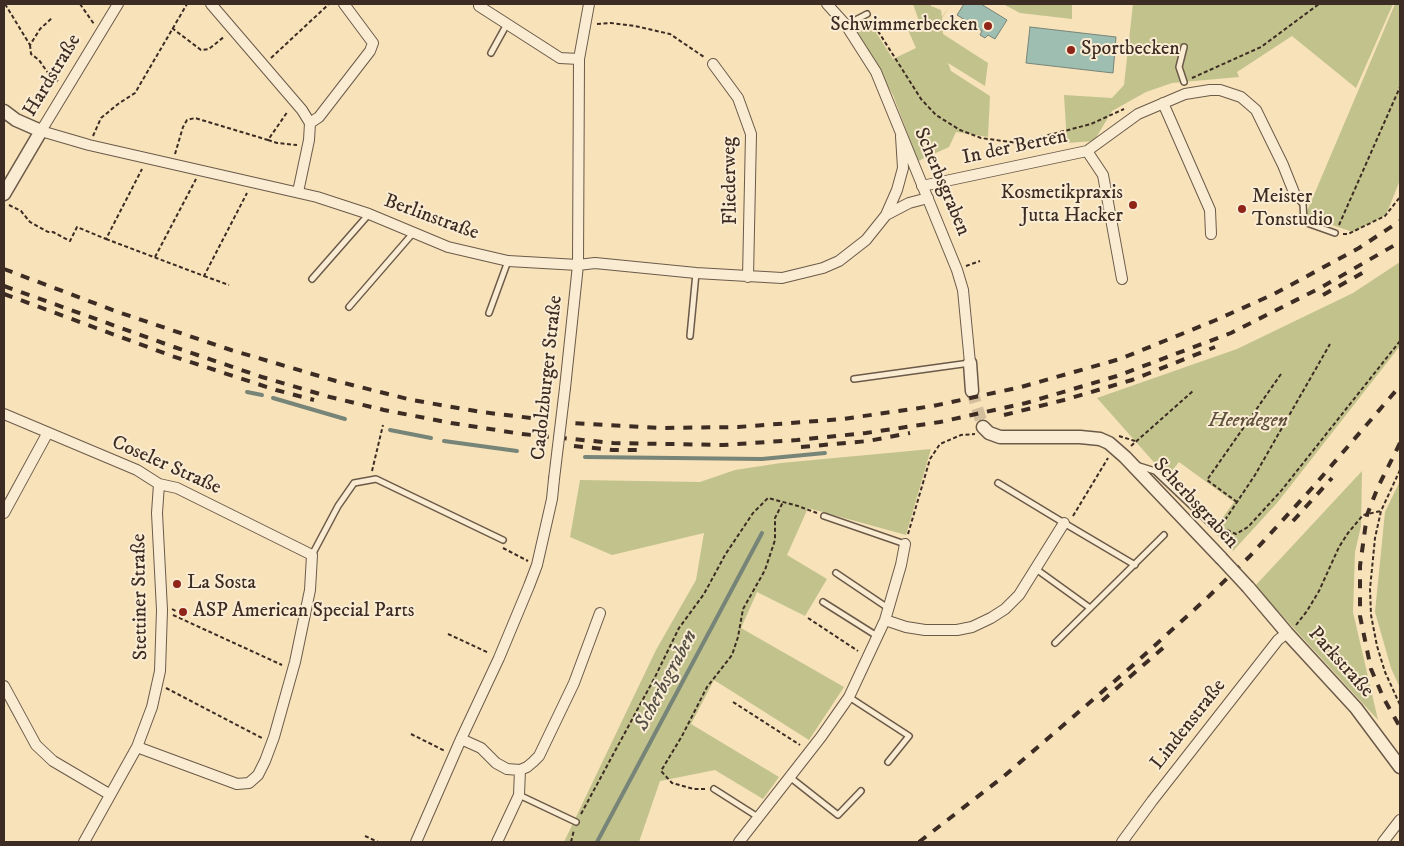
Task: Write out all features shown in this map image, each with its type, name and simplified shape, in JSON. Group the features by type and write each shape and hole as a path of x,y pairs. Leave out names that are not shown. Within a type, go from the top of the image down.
{"street":[{"name":"Hardstraße","path":"4,194 118,4"},
{"path":"211,4 295,101 310,123 308,146 298,192"},
{"path":"310,123 319,118 370,51 373,43 344,4"},
{"name":"Cadolzburger Straße","path":"416,842 499,658 537,565 552,499 578,265 579,59 589,4"},
{"name":"Scherbsgraben","path":"827,4 846,25 876,72 957,270 963,290 972,391"},
{"path":"479,6 560,58 579,59"},
{"name":"Fliederweg","path":"713,64 738,98 751,134 748,277"},
{"name":"In der Berten","path":"922,186 1087,151 1138,114 1185,94 1200,90 1210,90 1234,94 1247,101 1256,110 1283,165 1295,195"},
{"path":"1164,103 1210,210 1211,234"},
{"path":"4,111 16,120 41,131"},
{"name":"Berlinstraße","path":"41,131 172,164 298,192 369,214 448,247 508,261 578,265 595,263 696,273 782,278 823,268 838,261 866,240 886,215 897,190 903,168 901,136"},
{"name":"In der Berten","path":"1087,151 1103,175 1122,279"},
{"name":"Berlinstraße","path":"886,215 909,204 928,198"},
{"name":"Coseler Straße","path":"4,414 47,434 137,470 159,484 177,488 312,555"},
{"name":"Scherbsgraben","path":"984,429 1000,437 1100,439 1114,447 1248,588"},
{"path":"4,513 47,434"},
{"name":"Stettiner Straße","path":"84,842 136,747 152,707 158,683 162,610 157,513 159,484"},
{"path":"885,620 906,627 925,630 957,630 972,627 991,618 1005,609 1020,595 1064,523"},
{"path":"739,842 791,778 849,697 885,620 905,544"},
{"path":"136,747 237,784 249,783 258,775 271,743 293,670 310,590 312,555"},
{"name":"Parkstraße","path":"1248,588 1356,708 1400,767"},
{"path":"461,739 481,748 496,763 507,768 520,770 527,767 539,756 574,683 600,613"},
{"name":"Lindenstraße","path":"1122,842 1278,640 1287,633"},
{"path":"4,686 36,745 53,761 110,794"},
{"path":"497,842 519,795 520,770"},
{"path":"1383,842 1400,820"}],"lane":[{"path":"846,25 867,14"},
{"path":"491,53 507,24"},
{"path":"1184,48 1179,67 1184,82"},
{"path":"1295,195 1303,204 1304,222 1336,233"},
{"path":"312,279 369,214"},
{"path":"349,308 415,232"},
{"path":"489,312 508,261"},
{"path":"690,336 696,273"},
{"path":"854,379 970,363"},
{"path":"1128,460 1155,471 1211,524 1219,527"},
{"path":"312,555 338,506 354,483 370,480 376,480 503,540"},
{"path":"998,483 1135,565"},
{"path":"824,516 905,544"},
{"path":"1055,643 1164,536"},
{"path":"1036,570 1090,608"},
{"path":"836,574 888,608"},
{"path":"823,602 878,637"},
{"path":"849,697 909,736 888,762"},
{"path":"791,778 838,815 861,791"},
{"path":"714,789 759,818"},
{"path":"519,795 576,822"}],"path":[{"path":"5,4 30,45 31,54 39,60 48,73 68,88"},
{"path":"80,4 91,22 102,30"},
{"path":"89,144 101,118 135,93 187,4"},
{"path":"264,65 329,4"},
{"path":"1184,82 1261,46 1319,4"},
{"path":"867,14 921,99 936,115 960,130 981,138 1018,143 1091,124 1125,109"},
{"path":"30,45 40,29 52,18"},
{"path":"585,24 611,23 670,34 713,64"},
{"path":"172,28 201,50 209,49 233,29"},
{"path":"1400,87 1336,233 1348,234 1385,216 1400,197"},
{"path":"268,140 295,101"},
{"path":"172,164 183,127 187,120 195,118 277,143 308,146"},
{"path":"106,239 147,158"},
{"path":"155,257 201,170"},
{"path":"204,276 253,182"},
{"path":"4,202 21,211 30,222 70,241 77,227 228,285"},
{"path":"957,270 980,261"},
{"path":"1330,344 1255,475 1219,527 1236,534 1248,527 1281,491 1400,341"},
{"path":"1237,502 1207,480 1281,374"},
{"path":"1128,460 1135,441 1194,391"},
{"path":"370,480 383,425"},
{"path":"905,544 930,459 940,444 961,435 974,434 984,429"},
{"path":"1064,523 1070,521 1114,447"},
{"path":"1400,470 1381,511 1371,563 1370,589 1371,615 1377,646 1385,672 1400,705"},
{"path":"571,842 576,822 655,677 679,628 704,594 725,555 753,513 768,498 824,516"},
{"path":"714,789 694,789 672,783 661,771 682,736 707,687 732,655 738,637 743,609 765,570 774,540 775,518 784,502"},
{"path":"1287,633 1294,628 1307,611 1348,533 1363,516 1381,511"},
{"path":"503,540 500,547 537,565"},
{"path":"162,610 293,670"},
{"path":"808,618 868,658"},
{"path":"448,634 499,658"},
{"path":"158,683 271,743"},
{"path":"733,702 811,751"},
{"path":"411,734 454,755"},
{"path":"365,836 378,842"}],"green space":[{"path":"913,4 931,4 931,6 941,10 942,17 951,4 942,18 943,34 988,63 985,86 948,63 951,71 990,96 988,137 956,132 949,147 918,161 893,95 856,30 870,23 893,59 916,48 908,30 919,21"},
{"path":"1003,4 1072,4 1072,19 1020,13"},
{"path":"1133,4 1393,4 1356,88 1292,36 1237,72 1239,77 1172,83 1146,92 1112,111 1094,141 1067,143 1064,95 1112,98 1124,85"},
{"path":"1395,4 1400,4 1400,180 1386,215 1353,232 1305,216"},
{"name":"Heerdegen","path":"1400,262 1400,346 1277,503 1233,551 1213,531 1234,502 1179,462 1167,477 1097,398 1237,349 1353,293"},
{"path":"931,449 906,535 808,508 787,555 827,579 805,616 757,592 741,628 844,687 809,740 714,680 691,724 779,777 763,799 715,770 660,781 639,842 564,842 656,650 696,580 704,533 612,555 570,537 580,480 700,482 735,470 781,463"},
{"path":"1362,471 1361,526 1355,552 1353,612 1378,720 1255,586"},
{"path":"1400,481 1400,688 1391,668 1375,612 1385,512"}],"shaded area":[{"name":"Schwimmerbecken","path":"964,4 981,4 1007,20 995,39 988,35 985,38 980,35 982,31 957,15"},
{"name":"Sportbecken","path":"1030,27 1116,37 1113,73 1026,63"}],"waterway":[{"path":"247,392 262,395"},
{"path":"273,398 345,419"},
{"path":"390,430 431,438"},
{"path":"444,441 517,451"},
{"path":"585,457 762,459 825,453"},
{"name":"Scherbsgraben","path":"597,842 762,533"}],"tunnel":[{"path":"972,391 983,427"}],"railway":[{"path":"4,269 118,312 231,350 336,381 412,400 481,412 573,423 661,428 738,427 843,419 933,406 1021,387 1120,359 1274,294 1359,248 1400,221"},
{"path":"4,286 262,377 330,397 384,410 522,434 613,443 723,445 866,433 940,422 1026,403 1117,376 1231,333 1322,287 1400,242"},
{"path":"1323,295 1364,272"},
{"path":"4,294 172,356 276,390 314,400"},
{"path":"1004,415 1132,380 1215,347"},
{"path":"919,842 1003,777 1131,667 1206,599 1250,556 1313,487 1400,386"},
{"path":"801,447 868,441 910,433"},
{"path":"1400,443 1378,487 1367,515 1360,566 1360,616 1371,669 1384,699 1400,727"},
{"path":"574,446 613,450 641,450"},
{"path":"1293,521 1332,478"},
{"path":"1102,701 1163,648"}],"place":[{"name":"Schwimmerbecken","path":"988,26"},
{"name":"Sportbecken","path":"1071,50"},
{"name":"Kosmetikpraxis Jutta Hacker","path":"1133,205"},
{"name":"Meister Tonstudio","path":"1242,209"},
{"name":"La Sosta","path":"177,584"},
{"name":"ASP American Special Parts","path":"183,612"}]}
